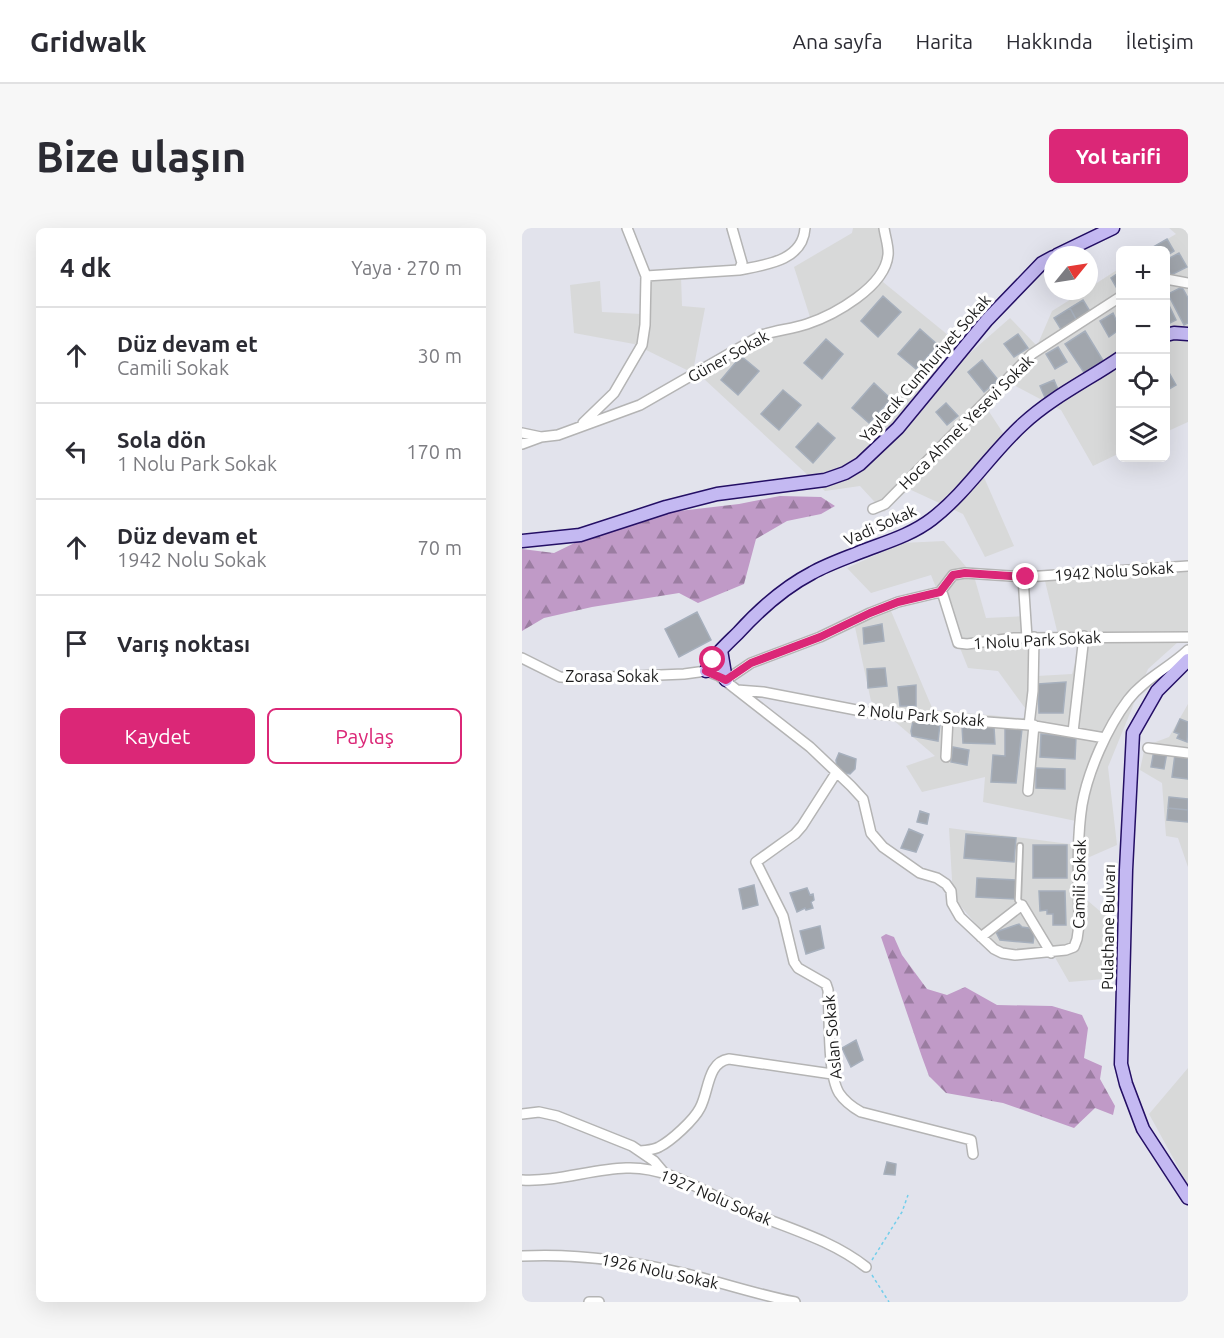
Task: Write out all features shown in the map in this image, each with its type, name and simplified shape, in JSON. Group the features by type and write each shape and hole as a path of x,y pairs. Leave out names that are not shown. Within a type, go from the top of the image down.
{"street":[{"path":"579,427 614,393 642,345 645,325 646,276 627,228"},
{"path":"732,228 742,263 739,270"},
{"path":"646,276 739,270 774,263 795,251 802,244 805,228"},
{"name":"Güner Sokak","path":"522,433 541,437 558,435 640,405 762,335 806,325 838,310 876,283 882,274 888,256 884,228"},
{"name":"Yaylacık Cumhuriyet Sokak","path":"1076,246 1113,228"},
{"name":"Yaylacık Cumhuriyet Sokak","path":"526,541 580,535 666,507 717,494 825,480 860,464 898,428 987,320 1044,262"},
{"path":"1170,280 1188,282"},
{"name":"Hoca Ahmet Yesevi Sokak","path":"873,509 885,504 1032,354 1116,300"},
{"path":"1170,334 1188,334"},
{"name":"Vadi Sokak","path":"706,671 721,650 751,619 786,590 812,573 909,533 932,519 957,496 1035,412 1116,361"},
{"path":"522,444 541,437"},
{"name":"1942 Nolu Sokak","path":"940,592 953,575 965,573 1023,577 1188,566"},
{"path":"1023,577 1031,638 1033,691 1028,791"},
{"path":"721,650 726,680 761,658 820,637 870,613 898,602 940,592"},
{"name":"1 Nolu Park Sokak","path":"940,592 958,643 1084,636 1188,637"},
{"path":"1073,732 1084,636"},
{"name":"Camili Sokak","path":"706,671 726,680 810,747 863,799 871,833 883,847 920,873 937,878 946,884 951,891 952,903 960,917 1002,953 1015,955 1051,953 1074,947 1077,939 1082,803 1088,780 1105,738 1128,700 1143,685 1188,650"},
{"name":"Zorasa Sokak","path":"522,658 560,677 588,678 706,671"},
{"name":"Pulathane Bulvarı","path":"1188,660 1156,690 1133,734 1126,870 1121,1064 1143,1130 1188,1198"},
{"name":"2 Nolu Park Sokak","path":"737,690 763,692 877,714 1031,725 1105,738"},
{"path":"946,757 948,718"},
{"path":"1148,748 1188,753"},
{"name":"Aslan Sokak","path":"836,773 795,834 756,862 783,916 794,962 798,968 826,984 832,1074 838,1092 850,1105 861,1112 971,1140 973,1154"},
{"path":"981,937 1022,905 1051,953"},
{"path":"641,1151 658,1148 693,1118 701,1108 715,1066 721,1060 729,1059 832,1074"},
{"path":"522,1114 539,1112 557,1116 641,1151 665,1174"},
{"name":"1927 Nolu Sokak","path":"522,1180 628,1167 658,1171 703,1189 761,1218 811,1236 866,1267"},
{"name":"1926 Nolu Sokak","path":"522,1256 556,1254 632,1262 795,1302"},
{"path":"590,1302 599,1302"}],"lane":[{"path":"1020,846 1018,900 1022,905"}],"path":[{"path":"889,1302 866,1267 902,1212 908,1195"}],"shaded area":[{"path":"853,228 885,228 891,250 883,282 970,353 1010,318 1037,346 1052,311 1070,300 1098,300 1098,282 1116,271 1116,455 1093,466 1061,410 1008,382 986,407 1005,436 983,475 1014,546 985,557 963,514 909,489 884,512 860,486 825,491 703,378 634,344 574,333 570,285 600,281 602,312 641,314 641,274 681,276 682,306 705,308 694,366 810,317 794,267 852,233"},
{"path":"1169,228 1188,228 1188,422 1170,430 1170,246 1156,246 1176,234"},
{"path":"944,541 974,576 986,618 1028,616 1037,676 1072,674 1082,639 1058,635 1045,581 1188,562 1188,633 1148,669 1108,767 1117,845 1085,859 1081,895 1108,918 1115,978 1069,982 1053,954 1002,955 953,897 949,828 1077,845 1076,821 983,802 985,777 922,792 906,766 935,756 871,701 853,618 891,611 933,710 1033,719 998,671 968,668 931,575 871,593 847,568 902,543"},
{"path":"1188,704 1188,867 1178,838 1166,836 1162,783 1140,770 1145,746 1169,737"},
{"path":"1188,1068 1188,1185 1149,1114"}],"green space":[{"path":"780,496 821,497 835,506 821,514 787,521 756,539 744,584 698,603 679,593 592,607 544,618 522,631 522,549 554,553 628,517 739,504"},
{"path":"886,934 894,937 902,955 927,989 947,995 965,987 997,1005 1052,1006 1082,1015 1088,1028 1084,1058 1102,1066 1100,1079 1115,1106 1113,1115 1095,1108 1074,1128 1003,1103 946,1093 929,1076 881,937"}],"building":[{"path":"1167,239 1174,251 1170,254 1170,246 1155,246"},
{"path":"1179,253 1187,267 1171,275 1170,258"},
{"path":"1116,275 1116,287 1111,278"},
{"path":"1182,287 1188,298 1188,323 1184,325 1170,298 1170,293"},
{"path":"883,296 901,312 878,337 861,321"},
{"path":"1083,300 1091,313 1077,321 1070,308"},
{"path":"1170,307 1176,320 1170,323"},
{"path":"1070,308 1077,321 1062,331 1054,318"},
{"path":"1113,313 1116,320 1116,332 1109,337 1100,321"},
{"path":"920,329 938,345 916,369 898,354"},
{"path":"1085,331 1104,362 1085,374 1065,344"},
{"path":"1018,334 1028,348 1014,357 1004,344"},
{"path":"826,339 843,354 822,379 804,363"},
{"path":"1058,347 1067,362 1055,369 1046,354"},
{"path":"741,356 759,371 738,395 721,380"},
{"path":"982,360 998,380 984,392 968,372"},
{"path":"1170,374 1176,385 1170,389"},
{"path":"1054,380 1060,394 1046,400 1040,386"},
{"path":"874,383 891,399 869,423 852,408"},
{"path":"783,390 801,405 779,430 761,414"},
{"path":"946,403 958,416 947,425 936,412"},
{"path":"818,423 835,438 813,463 796,447"},
{"path":"697,612 711,640 679,657 665,629"},
{"path":"882,624 884,641 864,644 863,628"},
{"path":"885,668 887,686 868,688 867,669"},
{"path":"1066,682 1063,713 1039,713 1038,684"},
{"path":"916,685 916,706 900,706 898,687"},
{"path":"1180,719 1188,722 1187,742 1177,738 1179,734 1174,732"},
{"path":"913,721 940,724 938,741 912,736"},
{"path":"962,726 994,727 995,744 963,743"},
{"path":"1005,728 1022,729 1016,783 991,782 993,755 1005,756"},
{"path":"1041,734 1076,737 1075,759 1040,757"},
{"path":"953,747 969,750 967,765 951,762"},
{"path":"1154,750 1167,752 1164,769 1151,767"},
{"path":"839,753 856,759 855,769 850,774 840,772 837,768 836,760"},
{"path":"1175,754 1188,756 1188,779 1172,777"},
{"path":"1036,768 1065,769 1065,789 1036,788"},
{"path":"1169,797 1188,799 1188,810 1168,808"},
{"path":"1168,808 1188,810 1188,822 1167,820"},
{"path":"920,811 929,814 927,824 917,822"},
{"path":"909,829 923,835 916,852 901,848"},
{"path":"966,834 1016,838 1014,862 964,858"},
{"path":"1033,845 1067,845 1067,878 1033,878"},
{"path":"977,878 1016,880 1015,899 976,897"},
{"path":"754,885 758,905 743,909 739,889"},
{"path":"807,888 810,895 813,894 814,900 811,902 813,908 806,910 805,908 797,912 790,893"},
{"path":"1039,891 1065,891 1066,925 1053,925 1053,914 1047,914 1047,910 1040,911"},
{"path":"1019,924 1022,927 1035,929 1033,943 1000,940 996,932"},
{"path":"820,926 824,948 806,954 800,931"},
{"path":"856,1040 863,1060 851,1067 842,1048"},
{"path":"887,1162 896,1164 895,1175 884,1174"}],"route":[{"path":"713,660 706,671 726,680 751,663 820,637 870,613 898,602 940,592 953,575 965,573 1026,577"}]}
